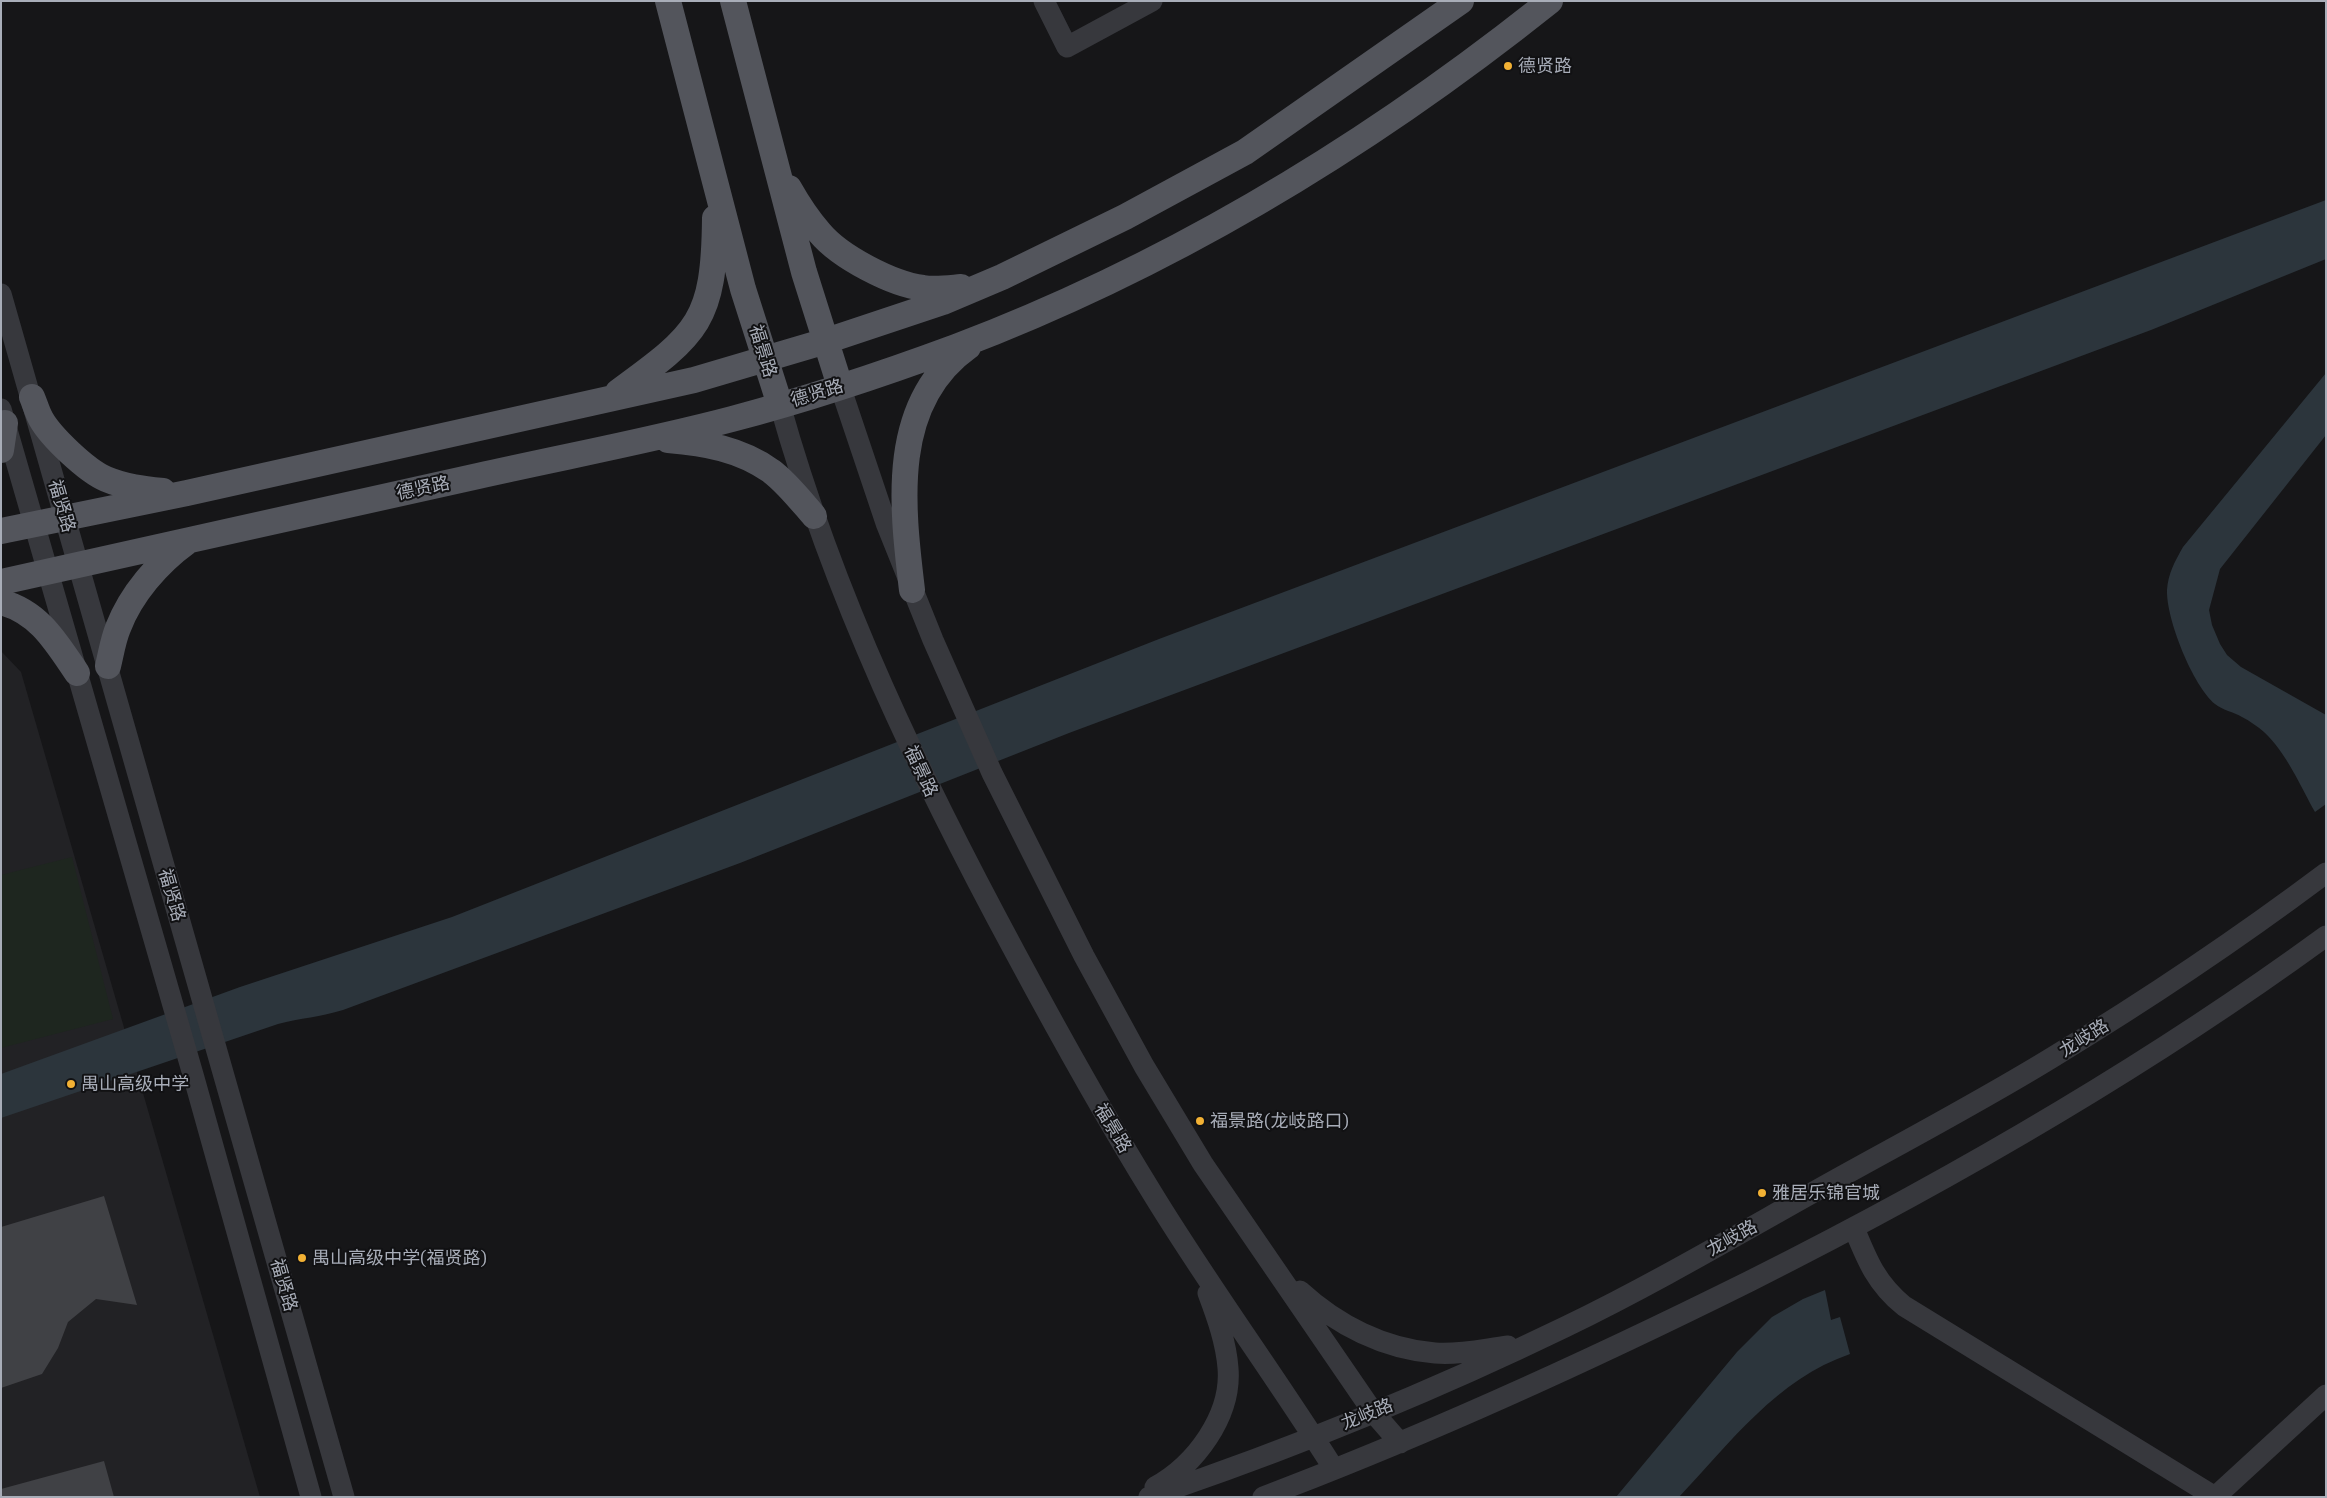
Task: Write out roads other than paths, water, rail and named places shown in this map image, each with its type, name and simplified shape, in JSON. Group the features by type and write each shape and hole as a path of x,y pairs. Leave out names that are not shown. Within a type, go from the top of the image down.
{"main road":[{"name":"福景路","path":"668,1 744,289 780,405"},
{"path":"733,1 804,272 840,386"},
{"path":"1,531 184,493 694,380 826,342 934,305 977,287 1125,217 1245,152 1461,1"},
{"name":"德贤路","path":"1,582 731,420 840,386 982,337 1140,267 1271,196 1415,101 1550,1"},
{"path":"777,168 820,234 838,249 891,279 924,289 977,287"},
{"path":"610,398 661,361 680,344 694,328 705,309 715,261 715,182"},
{"path":"912,590 904,528 903,492 908,440 919,410 950,359 982,337"},
{"path":"32,397 41,420 70,453 104,478 136,488 184,493"},
{"path":"1,450 3,416"},
{"path":"648,438 698,442 728,449 753,460 772,472 814,516"},
{"path":"108,666 118,629 128,608 150,576 168,556 191,540"},
{"path":"1,602 29,613 43,627 77,673"}],"street":[{"path":"1044,1 1067,47 1152,1"},
{"name":"福贤路","path":"1,294 32,397 344,1497"},
{"path":"840,386 886,523 912,590 992,773 1084,956 1144,1066 1203,1164 1373,1412 1400,1443"},
{"name":"福景路","path":"780,405 799,472 852,619 933,797 1095,1098 1183,1241 1334,1469"},
{"name":"福贤路","path":"3,416 194,1078 311,1497"},
{"name":"龙岐路","path":"1149,1497 1373,1412 1530,1343 1654,1281 1973,1104 2052,1058 2190,970 2326,873"},
{"path":"1263,1497 1400,1443 1587,1360 1854,1228 2007,1144 2102,1087 2219,1012 2326,936"},
{"path":"1854,1228 1874,1274 1890,1294 1904,1306 2215,1497 2326,1395"},
{"path":"1138,1497 1170,1479 1201,1449 1223,1404 1227,1386 1228,1369 1218,1321 1183,1241"},
{"path":"1276,1270 1317,1307 1344,1325 1367,1336 1406,1348 1435,1353 1462,1352 1530,1343"}],"place":[{"name":"德贤路","path":"1508,66"},
{"name":"禺山高级中学","path":"71,1084"},
{"name":"福景路(龙岐路口)","path":"1200,1121"},
{"name":"雅居乐锦官城","path":"1762,1193"},
{"name":"禺山高级中学(福贤路)","path":"302,1258"}]}
